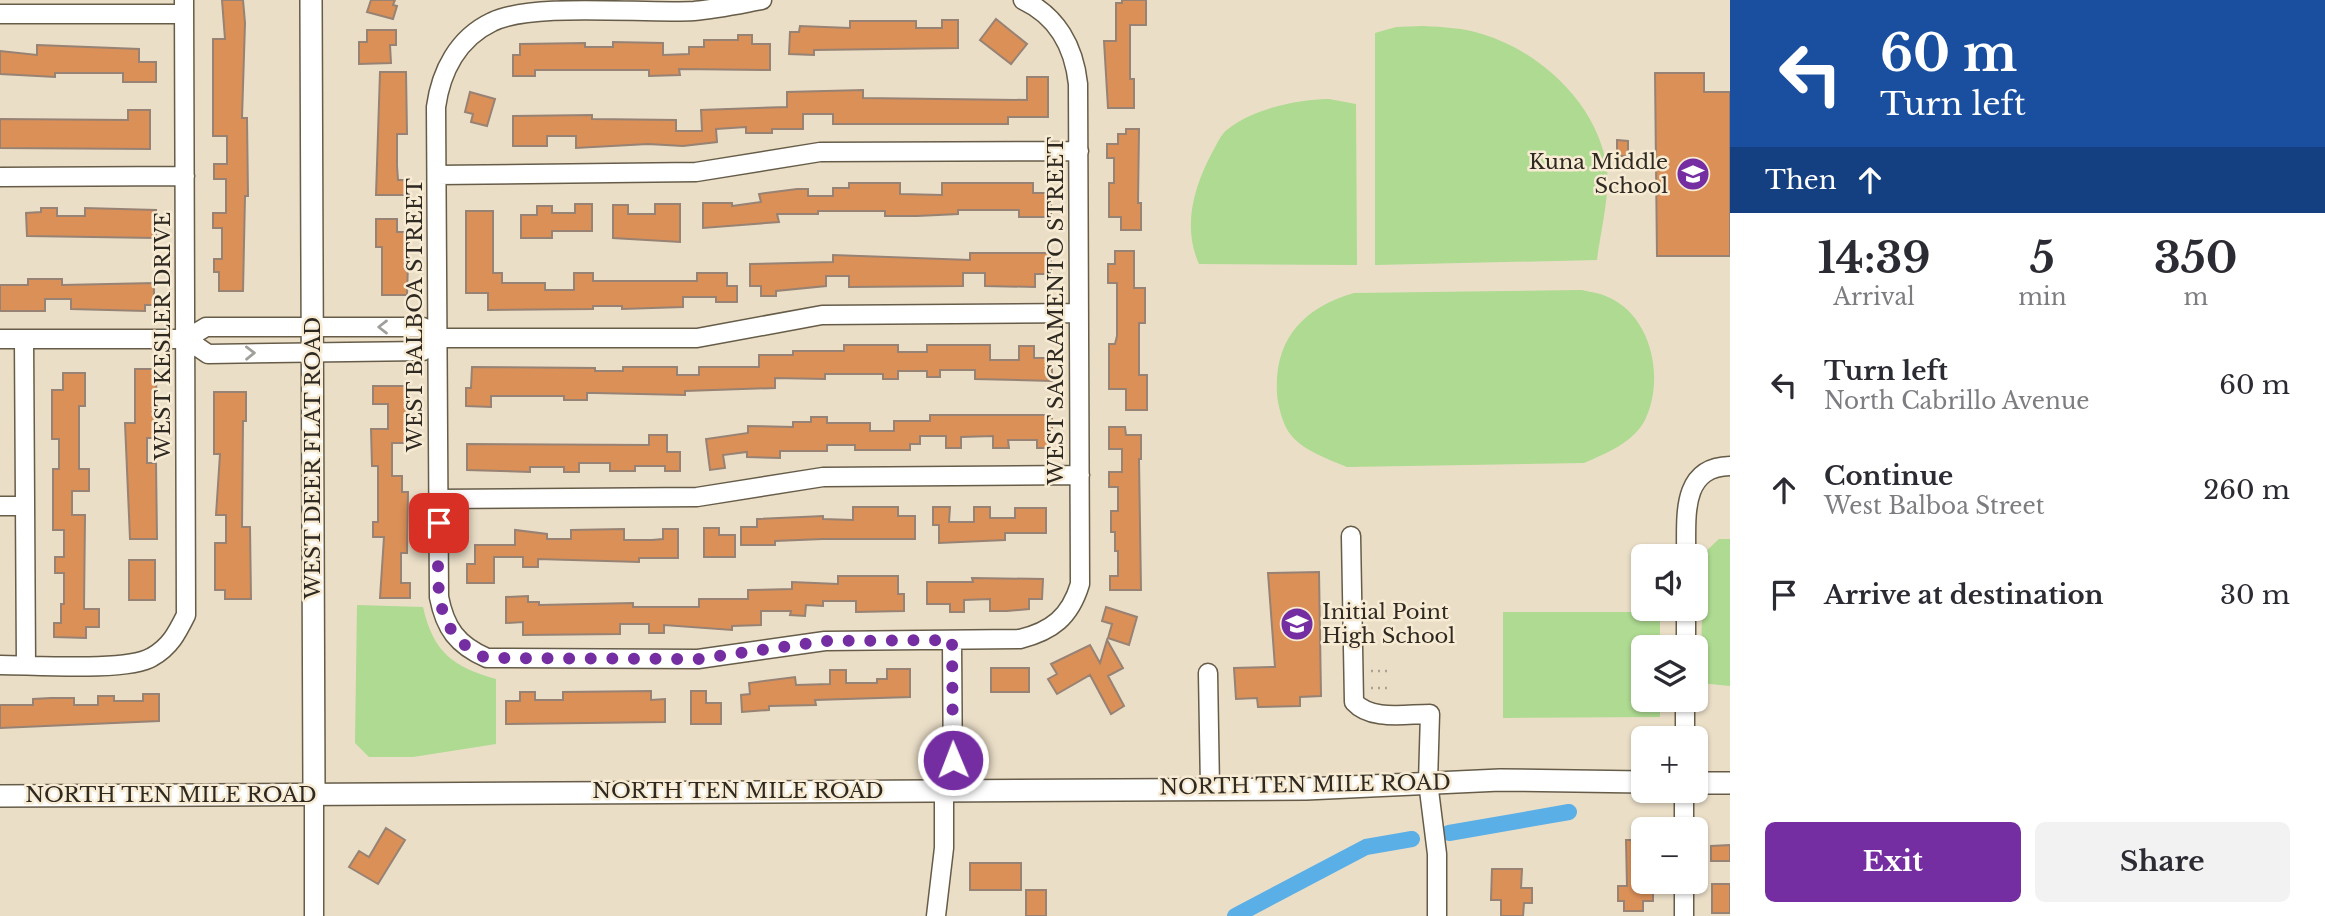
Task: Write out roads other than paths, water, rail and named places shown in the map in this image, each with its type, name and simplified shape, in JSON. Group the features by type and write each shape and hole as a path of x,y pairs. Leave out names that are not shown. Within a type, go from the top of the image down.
{"main road":[{"name":"WEST DEER FLAT ROAD","path":"311,0 314,795"},
{"name":"NORTH TEN MILE ROAD","path":"0,796 1306,789 1428,782 1631,782"},
{"path":"1708,783 1730,783"}],"street":[{"name":"WEST BALBOA STREET","path":"762,0 695,11 520,13 490,23 465,41 448,64 439,89 437,175 439,597 443,619 455,638 486,658 698,659 825,641 1020,639 1043,634 1069,610"},
{"name":"WEST SACRAMENTO STREET","path":"1023,0 1049,17 1066,39 1076,65 1079,151 1080,584 1069,610"},
{"path":"0,14 184,7"},
{"name":"WEST KESLER DRIVE","path":"26,665 127,665 150,659 173,641 186,615 184,7"},
{"path":"437,175 696,172 820,152 1079,151"},
{"path":"0,177 185,176"},
{"path":"0,339 186,339 206,327 423,327 438,338 697,338 822,315 1079,313"},
{"path":"186,339 208,354 424,351 438,338"},
{"path":"0,665 26,665 24,339"},
{"path":"1687,544 1689,492 1702,473 1730,466"},
{"path":"439,499 698,497 823,477 1080,475"},
{"path":"0,506 24,506"},
{"path":"1351,536 1353,702 1362,711 1374,714 1430,714 1428,782 1437,854 1437,916"},
{"path":"936,916 948,790 952,640"},
{"path":"1209,673 1210,789"},
{"name":"WEST DEER FLAT ROAD","path":"314,795 314,916"},
{"path":"1684,894 1684,916"}],"waterway":[{"path":"1449,833 1569,812"},
{"path":"1235,916 1366,847 1412,839"}],"place":[{"name":"Kuna Middle School","path":"1693,174"},
{"name":"Initial Point High School","path":"1297,624"}]}
